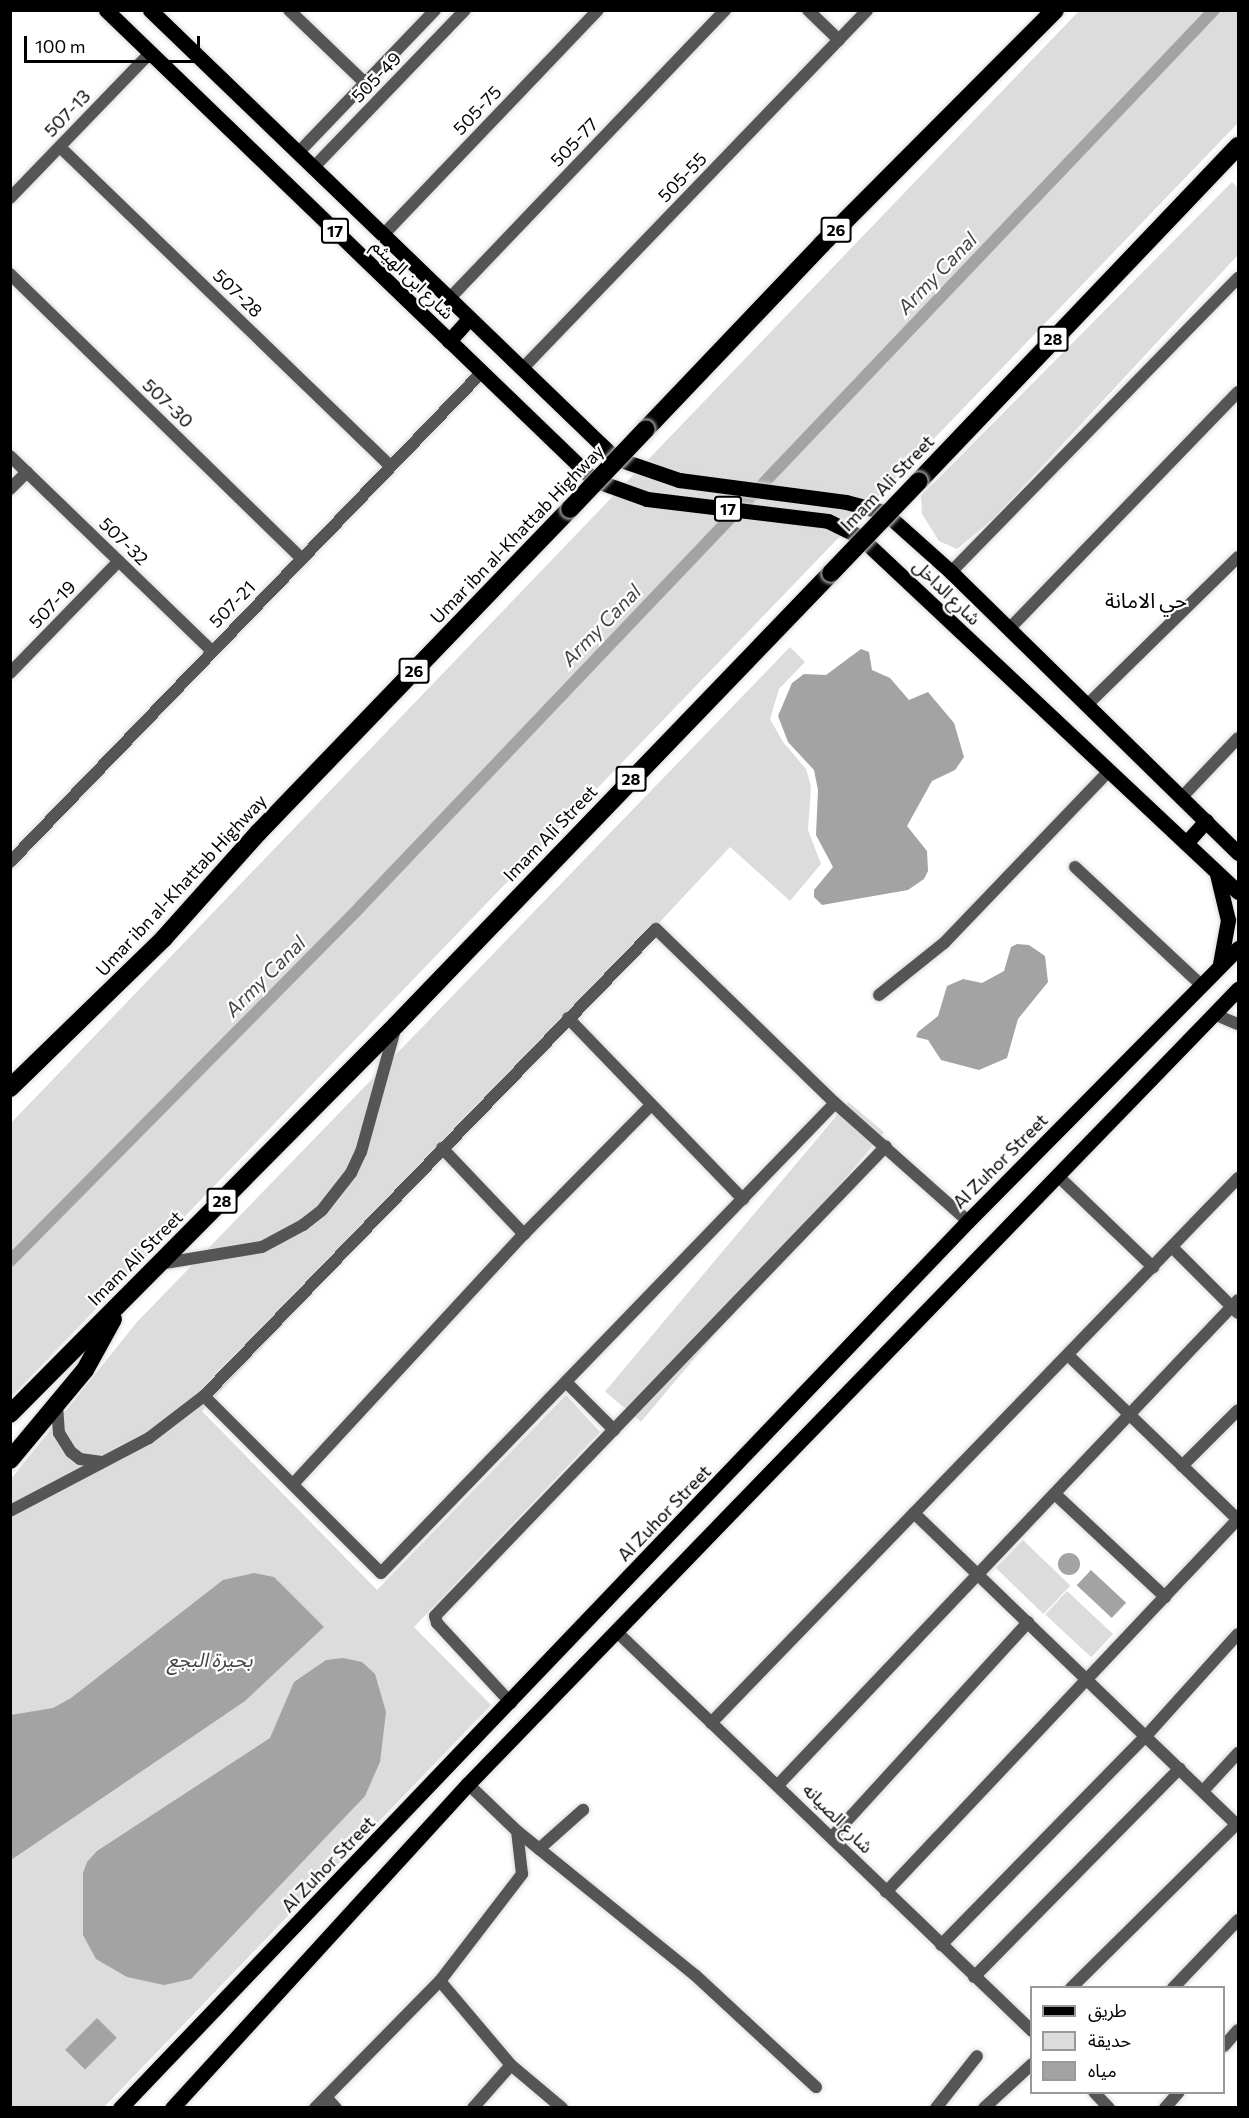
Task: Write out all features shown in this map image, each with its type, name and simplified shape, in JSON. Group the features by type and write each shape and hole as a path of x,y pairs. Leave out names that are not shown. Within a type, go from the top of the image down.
{"highway":[{"name":"Umar ibn al-Khattab Highway","path":"10,1088 164,938 258,833 822,244 1055,10"},
{"name":"Imam Ali Street","path":"10,1414 396,1025 1188,196 1239,146"},
{"path":"10,1461 85,1370 124,1300"}],"main road":[{"name":"شارع ابن الهيثم","path":"106,10 564,451"},
{"name":"شارع ابن الهيثم","path":"150,10 587,431"},
{"path":"449,341 469,319"},
{"name":"شارع الداخل","path":"587,431 615,458 639,469 679,480 863,505 884,512 1010,628 1238,852"},
{"name":"شارع الداخل","path":"564,451 594,480 628,495 836,524 859,536 1239,892"},
{"path":"1186,843 1206,821"},
{"path":"1216,871 1228,920 1218,970"},
{"name":"Al Zuhor Street","path":"120,2108 511,1702 968,1221 1239,948"},
{"path":"172,2108 468,1784 1238,989"},
{"path":"511,1702 529,1722"}],"street":[{"path":"289,10 365,83"},
{"name":"505-49","path":"313,168 465,10"},
{"name":"505-75","path":"383,235 598,10"},
{"name":"505-77","path":"449,299 725,10"},
{"path":"808,10 839,40"},
{"name":"505-55","path":"522,369 867,10"},
{"name":"505-49","path":"298,153 428,13"},
{"name":"507-13","path":"10,198 150,53"},
{"name":"507-28","path":"60,147 390,466"},
{"name":"507-30","path":"10,274 301,558"},
{"path":"951,572 1239,278"},
{"name":"507-21","path":"10,861 482,372"},
{"path":"1010,628 1239,392"},
{"name":"507-32","path":"10,456 212,651"},
{"path":"10,489 27,472"},
{"path":"1088,704 1239,557"},
{"name":"507-19","path":"10,673 118,561"},
{"path":"1182,797 1239,738"},
{"path":"879,995 944,943 1109,771"},
{"path":"1076,867 1202,986"},
{"path":"10,1511 149,1438 204,1396 656,929 835,1103 968,1221"},
{"path":"1214,1014 1239,1024"},
{"path":"568,1018 742,1199"},
{"path":"159,1264 262,1247 303,1226 322,1210 351,1173 361,1152 396,1025"},
{"path":"204,1396 294,1483 381,1573 835,1103"},
{"path":"294,1483 524,1234 651,1106"},
{"path":"511,1702 437,1623 435,1616 886,1146"},
{"path":"442,1148 524,1234"},
{"path":"1058,1176 1152,1267"},
{"path":"711,1723 1239,1178"},
{"path":"778,1785 1236,1307 1172,1247"},
{"path":"886,1892 1238,1520 1068,1355"},
{"path":"566,1382 614,1430"},
{"path":"57,1405 59,1433 71,1452 80,1459 103,1462"},
{"path":"1182,1466 1239,1410"},
{"path":"1056,1494 1165,1597"},
{"path":"914,1513 1238,1825 1073,1986"},
{"path":"832,1837 1028,1622"},
{"name":"شارع الصيانه","path":"617,1632 832,1837 974,1977 1030,2028"},
{"path":"941,1945 1146,1736 1239,1634"},
{"path":"1203,1791 1239,1753"},
{"path":"974,1977 1180,1768"},
{"path":"468,1784 517,1831 695,1975 816,2087"},
{"path":"539,1849 583,1810"},
{"path":"315,2108 440,1981 522,1874 517,1831"},
{"path":"1175,1986 1239,1920"},
{"path":"440,1981 511,2065 560,2107"},
{"path":"1225,2045 1239,2030"},
{"path":"936,2108 977,2056"},
{"path":"473,2108 511,2065"},
{"path":"984,2108 1030,2066"},
{"path":"1096,2094 1109,2108"},
{"path":"1165,2108 1177,2094"},
{"path":"326,2097 336,2108"}],"green space":[{"path":"1079,11 1238,11 1238,123 11,1397 10,1124"},
{"path":"1232,182 1238,188 1238,255 993,519 957,549 939,541 922,514 921,496"},
{"path":"790,647 805,662 779,689 770,719 783,742 806,769 811,786 808,830 821,864 790,901 730,847 202,1411 377,1590 566,1395 600,1432 414,1627 491,1705 105,2106 11,2108 11,1479 137,1322"},
{"path":"848,1102 884,1132 641,1422 605,1392"},
{"path":"1023,1540 1070,1586 1043,1614 996,1568"},
{"path":"1067,1591 1113,1634 1091,1657 1045,1614"}],"water":[{"path":"861,649 869,652 872,670 890,678 909,700 928,692 954,723 964,757 955,770 932,781 907,826 927,851 928,871 924,879 908,890 822,905 814,897 814,890 833,867 816,835 818,790 814,770 788,742 778,716 792,683 804,674 826,675"},
{"path":"1017,944 1029,945 1045,956 1048,982 1018,1019 1007,1058 979,1070 941,1060 928,1040 916,1037 918,1032 938,1016 947,986 963,979 982,983 1004,971 1011,947"},
{"path":"1069,1553 1077,1556 1080,1564 1077,1572 1069,1575 1061,1572 1058,1564 1061,1556"},
{"path":"1091,1570 1126,1603 1112,1618 1077,1585"},
{"name":"بحيرة البجع","path":"254,1573 274,1577 324,1627 245,1701 11,1860 11,1715 53,1708 71,1698 223,1580"},
{"path":"343,1658 362,1662 375,1674 386,1712 380,1762 365,1796 191,1979 164,1985 127,1977 96,1959 83,1935 83,1873 87,1862 97,1851 270,1738 294,1682 326,1660"},
{"path":"97,2018 117,2038 85,2070 65,2050"}],"waterway":[{"name":"Army Canal","path":"10,1261 360,907 1214,10"}],"district":[{"name":"حي الامانة","path":"1146,600"}]}
